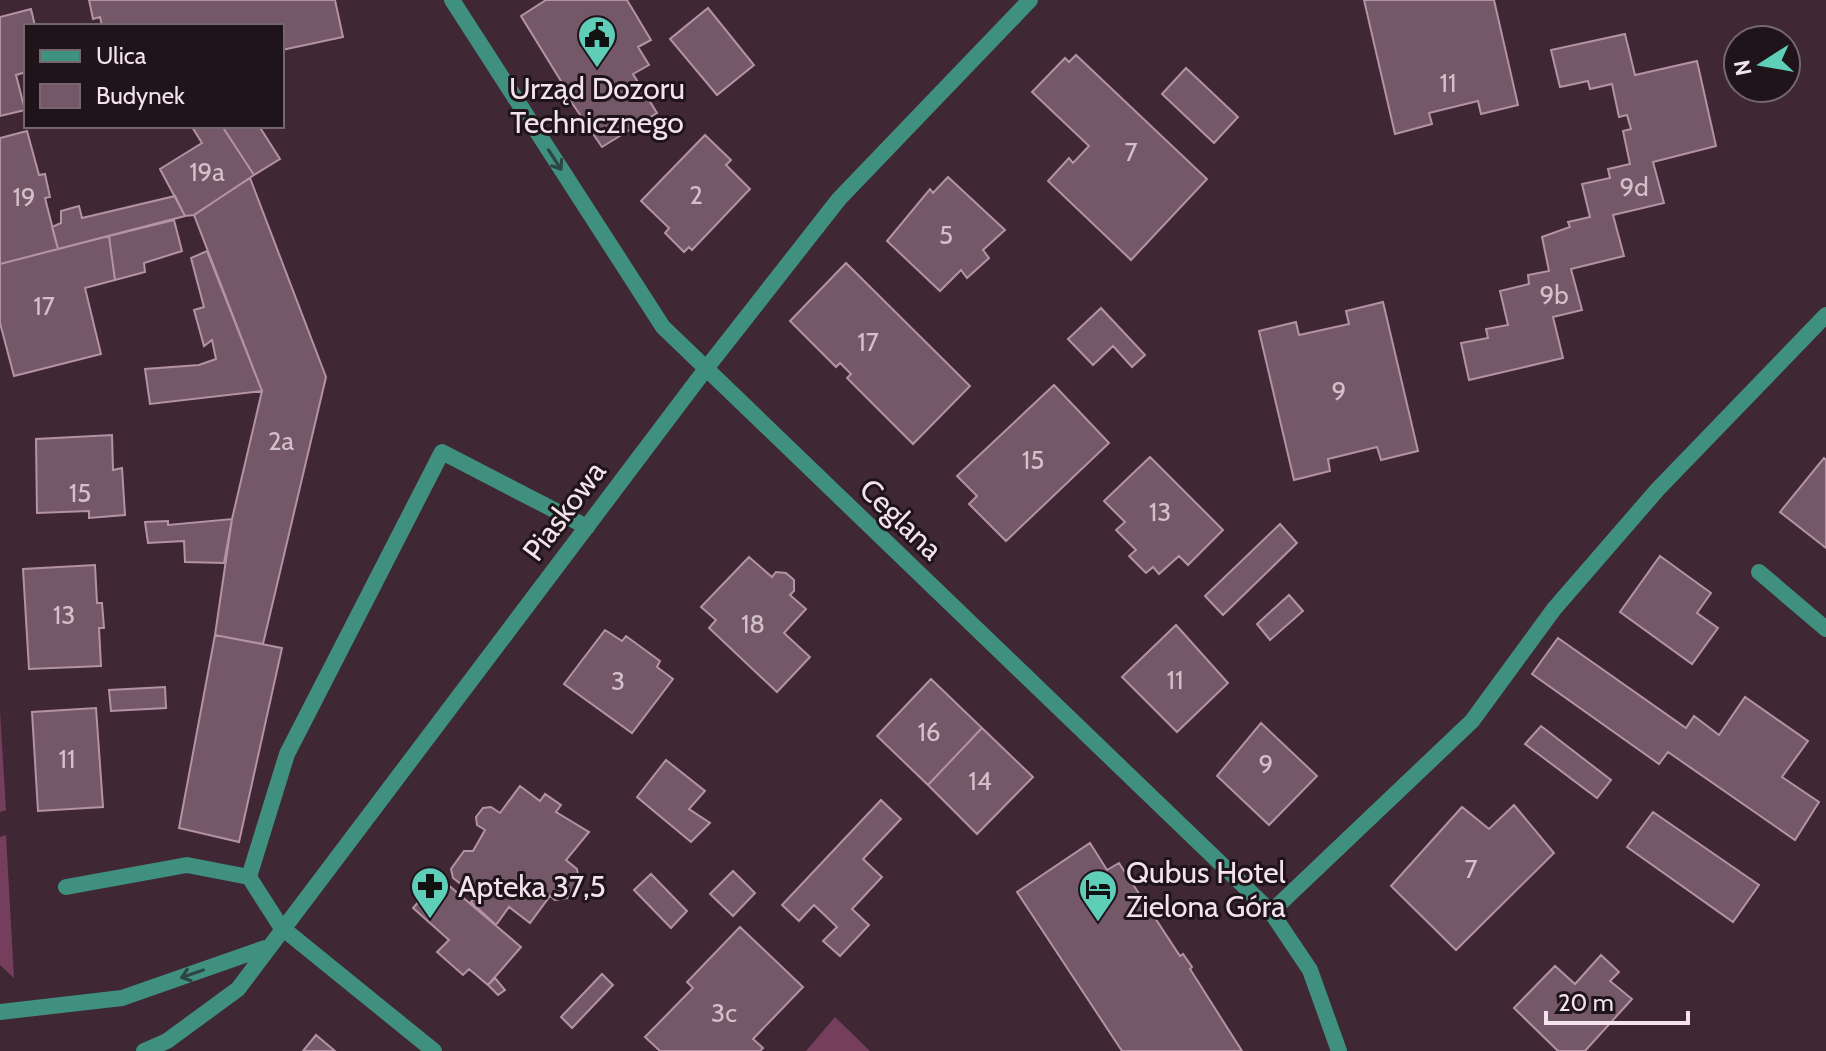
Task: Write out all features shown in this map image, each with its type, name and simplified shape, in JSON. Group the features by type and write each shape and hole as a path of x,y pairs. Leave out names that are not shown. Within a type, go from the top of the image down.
{"street":[{"name":"Ceglana","path":"452,0 663,327 1271,912 1310,970 1339,1051"},
{"name":"Piaskowa","path":"144,1051 167,1041 238,989 265,948 839,199 1030,0"},
{"path":"1271,912 1472,721 1554,609 1658,489 1826,315"},
{"path":"249,877 287,754 442,452 587,527"},
{"path":"1759,572 1826,629"},
{"path":"66,887 187,865 249,877 281,927 434,1051"},
{"path":"0,1012 122,998 265,948"}],"shaded area":[{"path":"0,711 6,810 0,812"},
{"path":"6,835 14,978 0,965 0,837"},
{"path":"835,1017 870,1051 806,1051"}],"building":[{"path":"89,0 335,0 343,37 284,50 284,24 102,24 100,17 93,19"},
{"name":"Urząd Dozoru Technicznego","path":"546,0 627,0 651,40 638,47 649,65 633,74 657,113 602,147 561,87 564,86 521,16"},
{"path":"1364,0 1494,0 1518,105 1481,114 1478,101 1429,113 1432,124 1395,134"},
{"path":"708,8 754,65 717,95 670,39"},
{"path":"31,9 35,24 24,24 24,73 16,75 24,110 0,116 0,17"},
{"path":"1625,34 1635,75 1697,61 1716,146 1653,162 1664,203 1613,215 1624,256 1571,269 1582,310 1553,317 1563,358 1469,380 1461,343 1488,338 1486,329 1508,325 1500,291 1529,284 1528,275 1549,271 1542,237 1570,227 1568,222 1590,217 1582,184 1610,178 1608,169 1630,164 1623,131 1631,129 1627,115 1619,117 1612,84 1590,89 1588,81 1560,87 1551,50"},
{"path":"1076,55 1207,179 1131,260 1048,181 1069,158 1073,163 1089,146 1032,92 1065,58 1069,62"},
{"path":"1186,68 1238,117 1214,143 1162,94"},
{"path":"193,128 223,128 254,175 194,215 185,216 160,169 202,143"},
{"path":"223,128 260,128 280,159 254,175"},
{"path":"27,131 39,175 45,174 50,197 45,198 58,249 0,264 0,138"},
{"path":"705,135 731,160 726,165 750,189 692,250 689,247 684,252 665,233 669,228 641,201"},
{"path":"948,177 1005,230 983,250 989,258 967,278 961,270 940,291 887,241 930,189 933,193"},
{"path":"250,178 326,377 263,644 215,635 232,519 262,391 194,215"},
{"path":"175,196 185,216 58,249 52,227 61,223 61,211 79,206 82,218"},
{"path":"174,220 182,251 144,263 145,272 115,280 109,236"},
{"path":"109,236 115,280 85,288 101,354 14,376 0,323 0,264"},
{"path":"207,251 262,391 150,404 145,369 199,365 216,359 212,340 204,346 194,310 204,307 191,258"},
{"path":"846,263 970,386 913,444 847,378 851,374 840,363 836,367 790,321"},
{"path":"1383,302 1418,451 1381,460 1377,447 1328,459 1330,471 1294,480 1259,331 1296,322 1299,335 1349,324 1346,311"},
{"path":"1101,308 1145,355 1132,367 1113,346 1093,365 1068,339"},
{"path":"1054,385 1109,443 1006,541 969,504 977,496 957,476"},
{"path":"112,435 113,470 122,468 125,515 89,518 89,511 37,513 36,439"},
{"path":"1150,457 1223,530 1188,565 1179,556 1159,574 1153,567 1146,573 1129,556 1136,550 1116,530 1125,522 1104,501"},
{"path":"1824,458 1826,460 1826,548 1780,512"},
{"path":"232,519 224,563 185,562 184,541 148,543 145,522 168,521 168,525"},
{"path":"1280,524 1297,543 1223,615 1205,596"},
{"path":"1660,556 1711,593 1697,613 1718,628 1692,664 1620,612"},
{"path":"749,557 772,577 776,572 786,573 794,580 794,591 790,595 806,609 784,633 810,657 777,692 709,628 716,620 701,607"},
{"path":"95,565 97,603 102,603 104,628 99,628 101,666 29,669 23,569"},
{"path":"1289,595 1303,611 1270,640 1257,624"},
{"path":"1176,625 1228,683 1177,732 1122,677"},
{"path":"605,630 622,641 626,636 660,661 657,667 673,679 632,733 564,684"},
{"path":"215,635 282,648 239,842 179,828"},
{"path":"1558,638 1686,728 1694,716 1719,735 1745,697 1808,741 1782,777 1819,802 1795,840 1668,752 1659,764 1532,674"},
{"path":"931,679 982,728 928,785 877,736"},
{"path":"165,687 166,708 111,711 109,690"},
{"path":"96,708 103,807 38,811 32,712"},
{"path":"1261,723 1317,776 1269,825 1217,776"},
{"path":"1541,726 1611,780 1597,798 1525,744"},
{"path":"982,728 1033,777 977,834 928,785"},
{"path":"666,760 705,791 689,809 710,823 691,842 637,797"},
{"path":"520,786 540,801 545,794 561,805 556,812 589,832 566,860 577,869 579,881 567,898 555,900 550,896 530,923 509,907 496,925 471,902 476,896 453,878 451,869 464,851 473,851 485,830 477,825 476,817 483,808 491,807 500,813"},
{"path":"881,800 901,819 863,859 882,877 852,909 869,925 840,956 823,941 837,927 814,905 799,921 782,905"},
{"path":"1514,805 1554,853 1456,950 1391,886 1462,807 1489,829"},
{"path":"1653,812 1759,885 1733,922 1627,847"},
{"name":"Qubus Hotel Zielona Góra","path":"1090,843 1107,870 1119,863 1180,956 1183,954 1192,967 1190,969 1242,1051 1122,1051 1017,892"},
{"path":"733,871 755,893 733,916 710,894"},
{"path":"651,874 687,911 671,928 634,890"},
{"path":"440,878 521,947 488,985 469,969 463,975 437,952 449,940 413,908"},
{"path":"740,927 803,987 753,1039 763,1048 760,1051 660,1051 645,1037 693,988 687,982"},
{"path":"1601,955 1619,972 1610,981 1632,999 1585,1051 1558,1051 1514,1008 1555,966 1575,984"},
{"path":"602,974 613,985 572,1028 561,1017"},
{"path":"495,978 505,990 498,995 488,985"},
{"path":"316,1035 335,1051 303,1051"}],"place":[{"name":"Urząd Dozoru Technicznego","path":"597,69"},
{"name":"Apteka 37,5","path":"430,920"},
{"name":"Qubus Hotel Zielona Góra","path":"1098,923"}]}
